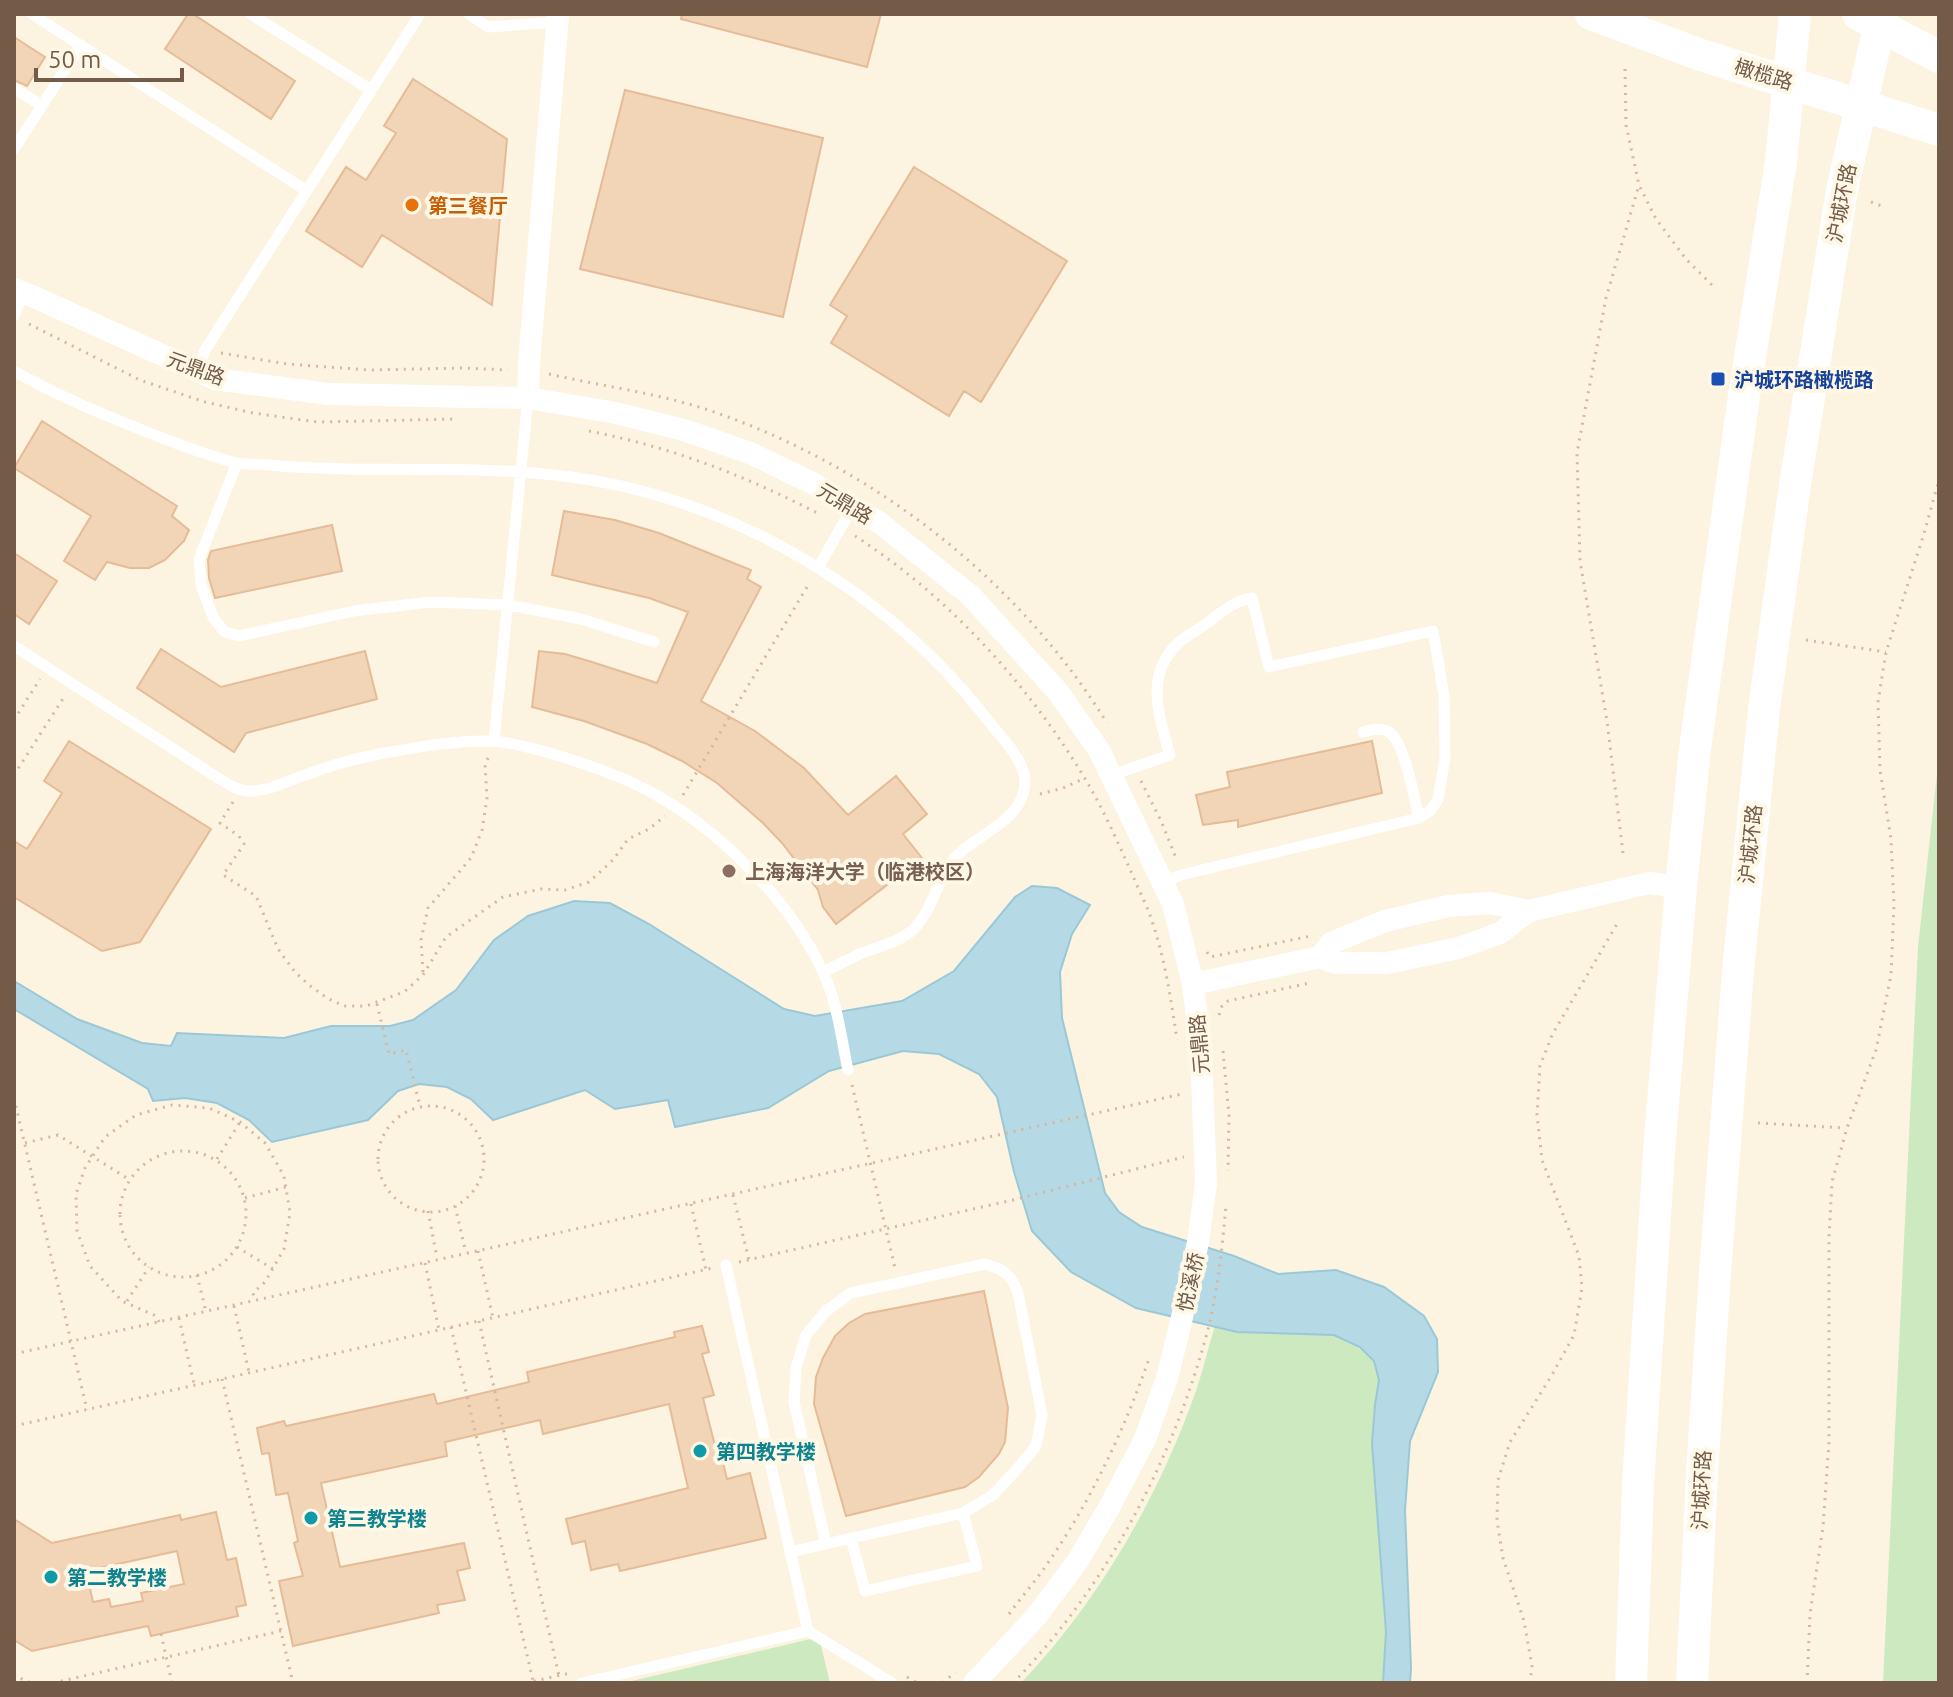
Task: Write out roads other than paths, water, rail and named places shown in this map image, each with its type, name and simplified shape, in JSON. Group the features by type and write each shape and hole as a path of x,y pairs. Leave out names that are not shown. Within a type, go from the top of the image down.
{"main road":[{"name":"橄榄路","path":"1591,14 1701,55 1939,130"},
{"path":"1631,1683 1638,1484 1659,1154 1681,887 1695,749 1745,389 1781,162 1795,14"},
{"path":"1873,18 1939,57"},
{"name":"沪城环路","path":"1692,1683 1715,1273 1738,971 1764,709 1795,485 1840,205 1862,105 1873,18"}],"street":[{"path":"528,398 558,18"},
{"name":"元鼎路","path":"19,291 201,360 215,379 328,394 528,398 616,413 684,430 750,453 853,506 880,523 971,596 1058,692 1099,750 1173,904 1193,984 1201,1051 1206,1184 1198,1242"},
{"path":"1193,984 1320,957 1335,963 1387,963 1459,948 1500,933 1529,911 1649,883 1681,887"},
{"path":"1320,957 1331,943 1385,921 1449,906 1490,903 1529,911"},
{"name":"悦溪桥","path":"968,1673 1035,1618 1077,1562 1110,1506 1145,1439 1167,1378 1198,1242"}],"lane":[{"path":"32,14 307,191"},
{"path":"251,14 371,90"},
{"path":"201,360 420,14"},
{"path":"469,14 488,27 558,18"},
{"path":"14,149 81,45"},
{"path":"14,88 41,105"},
{"path":"19,291 19,319"},
{"path":"14,371 113,419 237,463 310,468 521,471 564,475 641,490 696,508 754,533 818,568 881,612 930,654 968,693 1005,741 1023,768 1023,797 1011,815 962,850 949,864 930,906 915,928 897,940 823,972"},
{"path":"494,741 528,398"},
{"path":"237,463 199,559 201,585 214,619 225,632 239,636 354,611 430,602 508,605 581,619 654,642"},
{"path":"818,568 853,506"},
{"path":"1112,775 1170,755 1158,709 1157,683 1164,662 1178,643 1238,600 1252,598 1269,667 1433,631 1444,696 1445,758 1438,799 1431,810 1419,818 1181,875 1163,882"},
{"path":"14,646 212,774 248,791 264,789 330,766 382,753 494,741 550,753 605,770 662,798 703,827 741,862 773,896 807,943 823,972 834,1005 848,1070"},
{"path":"1363,732 1379,729 1389,732 1400,745 1419,818"},
{"path":"790,1552 826,1544 851,1538 963,1513 993,1495 1036,1446 1042,1415 1018,1293 1013,1280 999,1268 985,1264 851,1293 826,1311 806,1335 796,1368 794,1402 826,1544"},
{"path":"726,1265 808,1631"},
{"path":"851,1538 865,1591 977,1566 963,1513"},
{"path":"582,1683 808,1631 892,1683"}],"water":[{"path":"1032,886 1057,888 1090,905 1072,934 1060,972 1062,1018 1105,1193 1119,1212 1142,1227 1234,1256 1278,1274 1336,1270 1384,1287 1424,1316 1437,1339 1438,1372 1410,1441 1405,1510 1410,1683 1383,1683 1386,1632 1372,1443 1379,1380 1374,1361 1360,1347 1334,1335 1237,1332 1136,1308 1071,1272 1032,1231 1014,1172 997,1097 979,1074 939,1054 903,1051 829,1071 768,1108 675,1127 668,1100 615,1109 585,1090 493,1120 471,1099 447,1087 419,1084 398,1091 368,1120 272,1142 249,1120 217,1103 185,1098 153,1101 148,1089 14,1009 14,981 77,1019 142,1043 171,1046 177,1033 284,1038 331,1026 390,1026 413,1020 456,990 494,940 528,916 574,901 610,903 784,1009 815,1016 902,1001 954,971 1015,897"}],"place":[{"name":"第三餐厅","path":"412,205"},
{"name":"沪城环路橄榄路","path":"1718,379"},
{"name":"上海海洋大学（临港校区）","path":"729,871"},
{"name":"第四教学楼","path":"700,1451"},
{"name":"第三教学楼","path":"311,1518"},
{"name":"第二教学楼","path":"51,1577"}]}
